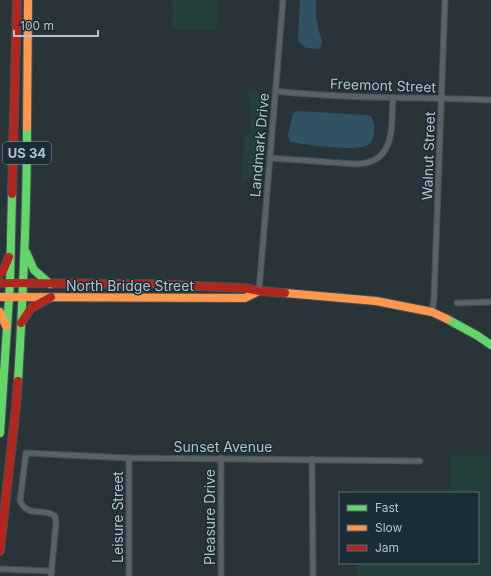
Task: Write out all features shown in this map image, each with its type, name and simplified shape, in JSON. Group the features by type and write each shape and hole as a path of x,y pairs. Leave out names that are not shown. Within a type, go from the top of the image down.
{"main road":[{"name":"US 34","path":"0,433 12,250 18,0"},
{"name":"US 34","path":"0,551 16,406 25,249 27,195 28,0"},
{"path":"25,249 34,270 50,284"},
{"path":"0,273 5,267 12,250"},
{"name":"North Bridge Street","path":"0,283 150,284 245,288 259,291 376,301 432,312 454,322 491,345"},
{"name":"North Bridge Street","path":"0,297 245,298 259,291"},
{"path":"21,323 31,308 51,297"},
{"path":"0,312 7,328"}],"street":[{"name":"Landmark Drive","path":"259,291 283,0"},
{"name":"Walnut Street","path":"432,312 434,298 446,0"},
{"name":"Freemont Street","path":"275,91 370,98 491,100"},
{"path":"270,158 355,164 366,164 378,159 386,150 390,138 394,98"},
{"path":"457,303 491,302"},
{"name":"Sunset Avenue","path":"52,574 56,523 55,516 50,512 28,511 23,507 20,501 26,453 128,458 420,461"},
{"name":"Leisure Street","path":"128,458 129,576"},
{"name":"Pleasure Drive","path":"221,458 221,576"},
{"path":"312,459 313,576"},
{"path":"0,569 52,574"}],"green space":[{"path":"173,0 217,0 217,29 172,29"},
{"path":"256,89 260,98 257,170 254,178 243,180 244,134 249,135 250,124 248,92"},
{"path":"451,456 491,456 491,576 357,576 357,564 479,564 479,492 357,492 357,489 451,489"}],"water":[{"path":"300,0 316,0 316,15 322,40 319,49 306,48 299,42"},
{"path":"299,111 366,115 372,117 374,124 373,138 369,144 364,147 355,148 319,146 290,142 288,135 293,113"}],"traffic: fast":[{"path":"18,381 22,317 27,127"},
{"path":"0,433 10,283 12,194"},
{"path":"26,252 34,270 50,284"},
{"path":"447,319 491,345"}],"traffic: slow":[{"path":"27,127 28,0"},
{"path":"0,297 245,298 259,291"},
{"path":"285,293 376,301 432,312 447,319"},
{"path":"0,312 6,326"}],"traffic: jam":[{"path":"12,194 17,0"},
{"path":"0,273 3,271 9,257"},
{"path":"0,283 151,284 245,288 259,291 285,293"},
{"path":"21,323 31,308 51,297"},
{"path":"0,551 18,381"}]}
